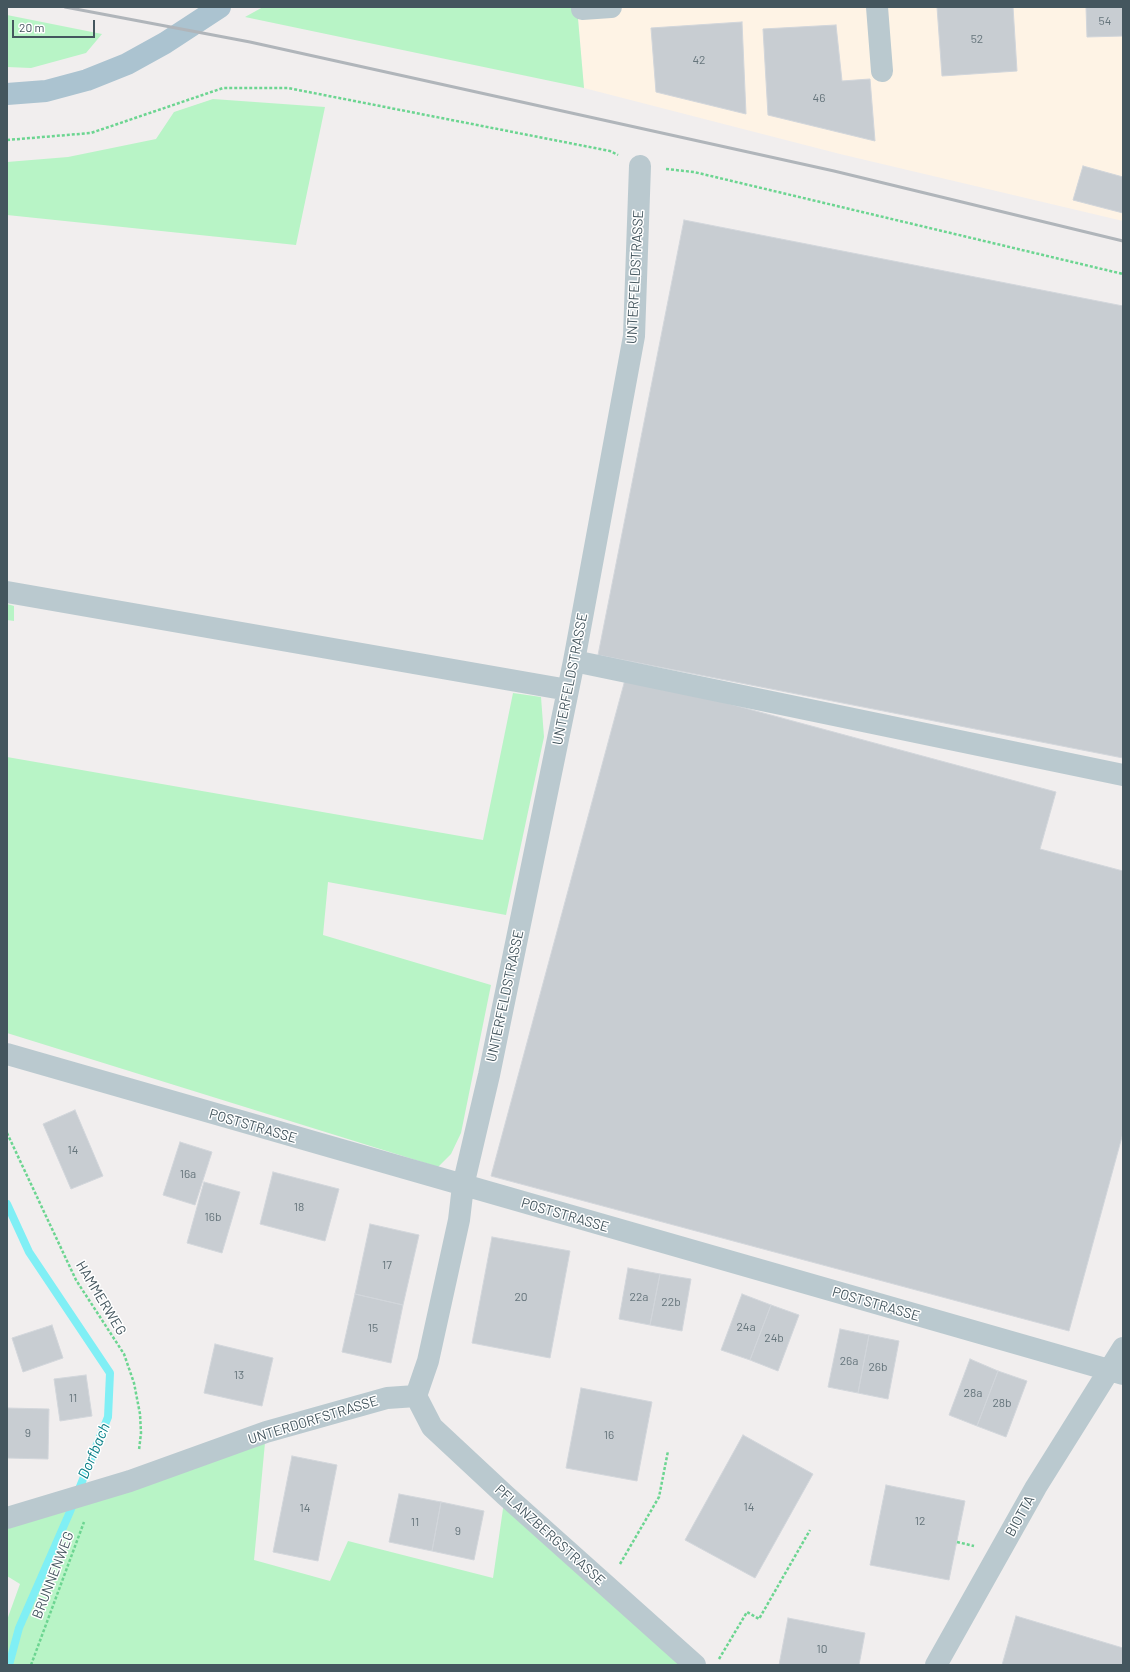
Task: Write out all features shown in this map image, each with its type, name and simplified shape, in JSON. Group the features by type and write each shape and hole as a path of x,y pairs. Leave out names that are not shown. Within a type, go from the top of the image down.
{"main road":[{"path":"7,94 46,90 87,80 120,67 165,43 220,7"}],"street":[{"path":"582,9 611,7"},
{"path":"878,7 882,71"},
{"name":"UNTERFELDSTRASSE","path":"463,1186 489,1075 574,661 634,336 640,166"},
{"path":"7,592 568,690"},
{"path":"574,661 1123,775"},
{"name":"POSTSTRASSE","path":"7,1054 463,1186 1117,1372"},
{"path":"416,1396 428,1361 459,1220 463,1186"},
{"name":"BIOTTA","path":"936,1665 1036,1487 1117,1372 1123,1348"},
{"name":"UNTERDORFSTRASSE","path":"7,1518 130,1481 266,1432 387,1398 416,1396"},
{"name":"PFLANZBERGSTRASSE","path":"416,1396 432,1427 505,1495 695,1665"}],"path":[{"path":"7,140 91,133 223,88 288,88 610,151 640,166 694,172 1123,274"},
{"name":"HAMMERWEG","path":"7,1133 76,1280 124,1354 134,1383 141,1433 140,1446 130,1481"},
{"path":"607,1586 659,1497 668,1451"},
{"name":"BRUNNENWEG","path":"31,1665 90,1494"},
{"path":"716,1665 747,1612 759,1619 810,1530"}],"shaded area":[{"path":"577,7 1123,7 1123,221 840,154 584,88"}],"green space":[{"path":"263,7 577,7 584,88 245,17"},
{"path":"7,15 102,34 86,53 31,68 7,67"},
{"path":"213,99 325,107 296,245 7,215 7,162 68,157 156,139 174,112"},
{"path":"7,604 14,606 14,621 7,620"},
{"path":"513,693 541,697 544,737 506,915 328,882 323,935 491,985 461,1133 451,1154 438,1167 7,1033 7,757 483,840"},
{"path":"266,1432 254,1560 330,1581 348,1541 493,1578 505,1495 695,1665 7,1665 7,1620 20,1584 7,1576 7,1518"}],"building":[{"path":"937,7 1013,7 1017,71 942,76"},
{"path":"1086,7 1123,7 1123,36 1087,37"},
{"path":"742,22 746,114 656,92 651,28"},
{"path":"836,25 842,81 870,79 875,141 768,115 763,29"},
{"path":"1083,166 1123,177 1123,213 1073,200"},
{"path":"684,220 1123,306 1123,758 598,655"},
{"path":"626,676 1056,792 1040,849 1123,871 1123,1133 1069,1331 491,1176"},
{"path":"75,1110 103,1176 71,1189 43,1124"},
{"path":"180,1142 212,1152 195,1205 163,1195"},
{"path":"273,1172 339,1189 325,1241 260,1224"},
{"path":"204,1182 240,1192 222,1253 187,1243"},
{"path":"370,1224 419,1235 403,1305 355,1294"},
{"path":"492,1237 570,1251 550,1358 472,1343"},
{"path":"628,1268 660,1274 650,1325 619,1319"},
{"path":"660,1274 691,1279 682,1331 650,1325"},
{"path":"355,1294 403,1305 391,1363 342,1352"},
{"path":"742,1294 771,1305 750,1360 721,1350"},
{"path":"771,1305 799,1315 778,1371 750,1360"},
{"path":"52,1325 63,1358 23,1372 12,1338"},
{"path":"840,1329 869,1335 858,1393 828,1387"},
{"path":"869,1335 899,1341 888,1399 858,1393"},
{"path":"215,1344 273,1358 262,1406 204,1393"},
{"path":"970,1359 998,1371 977,1426 949,1415"},
{"path":"998,1371 1027,1381 1006,1437 977,1426"},
{"path":"86,1375 92,1416 60,1421 54,1379"},
{"path":"581,1388 652,1402 637,1481 566,1468"},
{"path":"7,1408 49,1409 48,1459 7,1458"},
{"path":"743,1435 813,1474 755,1578 685,1540"},
{"path":"292,1456 337,1465 318,1561 273,1552"},
{"path":"886,1485 965,1501 949,1580 870,1565"},
{"path":"399,1494 441,1502 432,1551 389,1542"},
{"path":"441,1502 484,1511 474,1560 432,1551"},
{"path":"1016,1616 1123,1648 1123,1665 1002,1665"},
{"path":"788,1618 865,1633 859,1665 779,1665"}],"waterway":[{"name":"Dorfbach","path":"7,1204 29,1252 110,1373 108,1417 69,1514 19,1628 9,1665"}],"railway":[{"path":"65,7 250,42 834,171 1123,241"}]}
